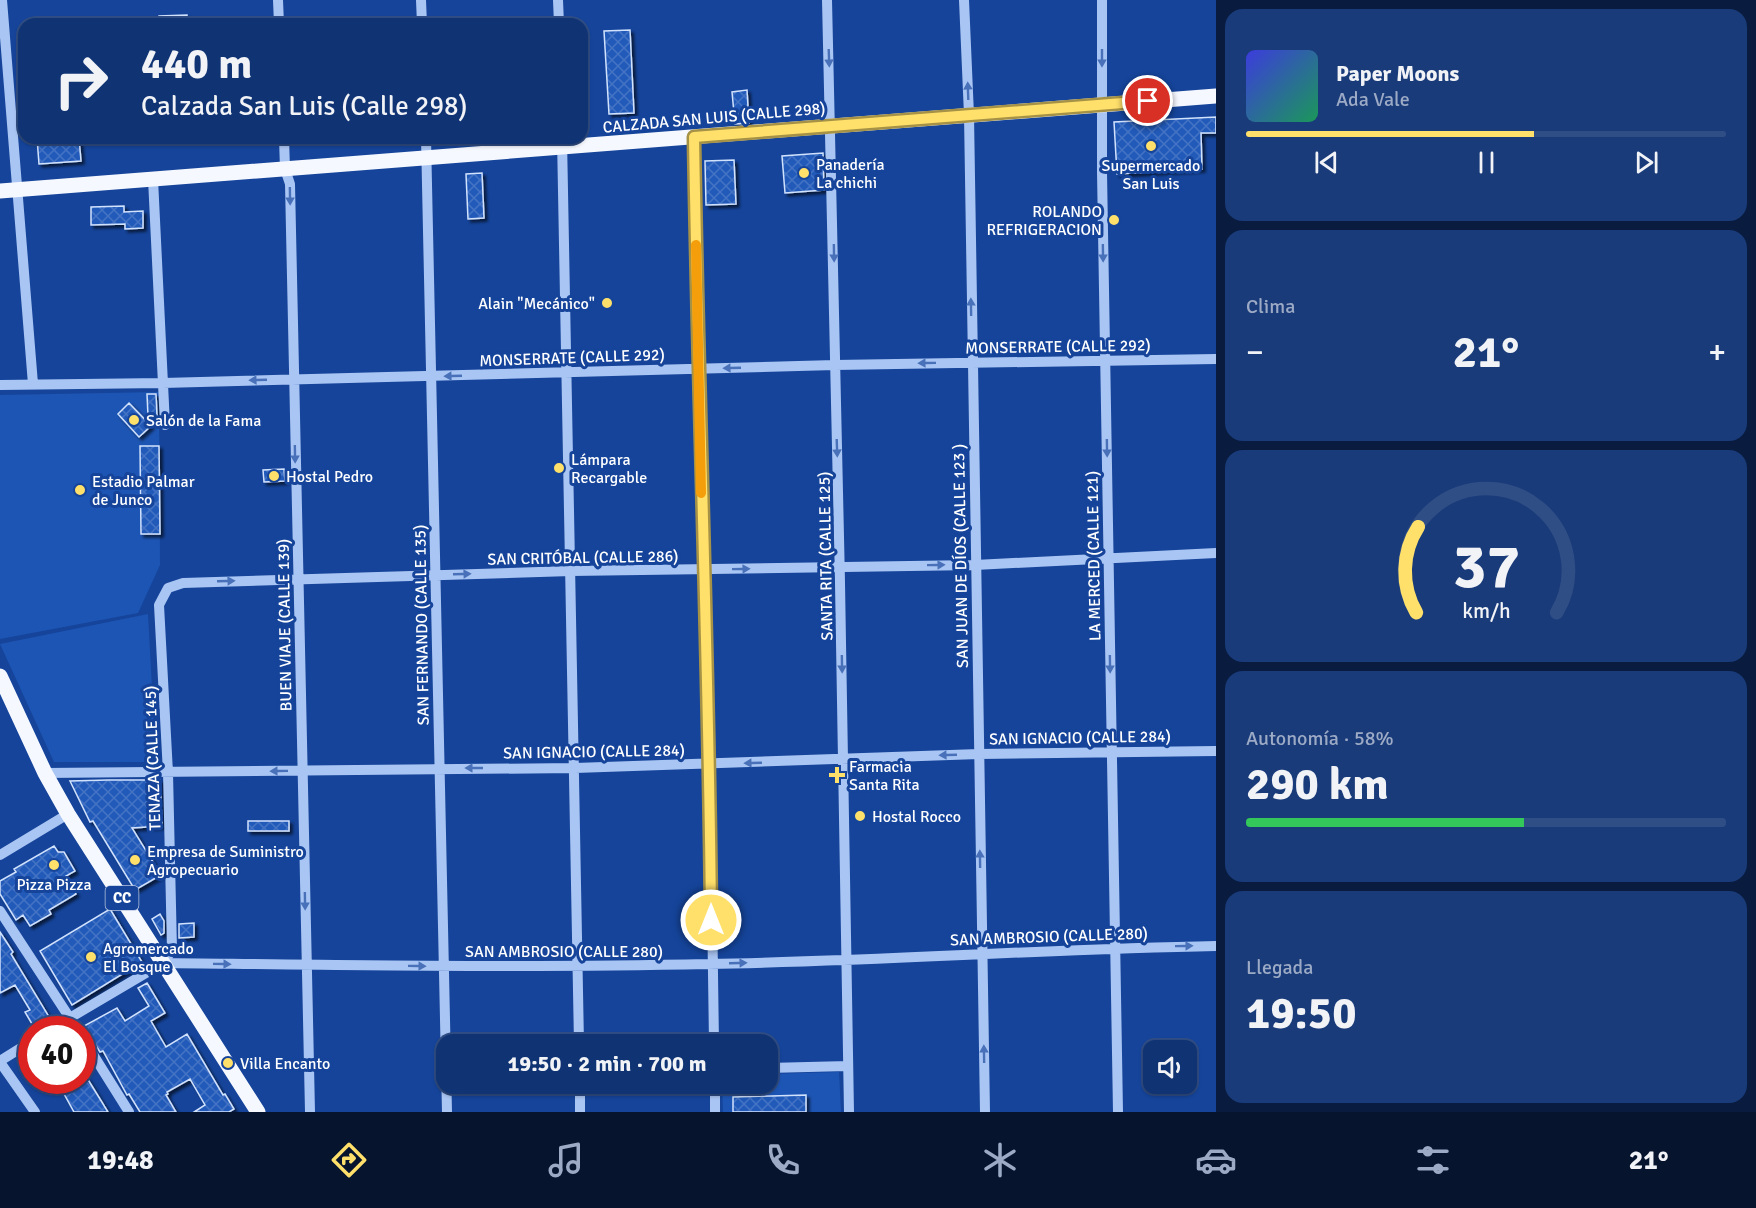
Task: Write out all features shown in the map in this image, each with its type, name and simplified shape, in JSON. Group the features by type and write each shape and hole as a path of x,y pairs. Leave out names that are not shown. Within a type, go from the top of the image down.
{"main road":[{"name":"CALZADA SAN LUIS (CALLE 298)","path":"588,142 694,137 1216,96"},
{"name":"CALZADA SAN LUIS (CALLE 298)","path":"0,191 427,158 553,144"},
{"name":"CC","path":"0,676 45,773 68,814 258,1112"}],"street":[{"path":"2,0 33,384"},
{"path":"278,0 279,18"},
{"path":"421,0 422,18"},
{"path":"558,0 559,18"},
{"name":"SANTA RITA (CALLE 125)","path":"827,0 841,567 849,1112"},
{"name":"SAN JUAN DE DÍOS (CALLE 123 )","path":"964,0 969,115 985,1112"},
{"name":"LA MERCED (CALLE 121)","path":"1102,0 1105,361 1118,1112"},
{"path":"694,137 698,368 710,764 714,1034"},
{"name":"BUEN VIAJE (CALLE 139)","path":"284,144 285,169 290,184 310,1112"},
{"name":"SAN FERNANDO (CALLE 135)","path":"426,144 447,1112"},
{"path":"562,144 579,1034"},
{"path":"153,179 165,424"},
{"name":"MONSERRATE (CALLE 292)","path":"0,385 566,373 835,364 1216,359"},
{"name":"SAN CRITÓBAL (CALLE 286)","path":"168,588 183,583 298,579 571,571 975,565 1216,553"},
{"name":"TENAZA (CALLE 145)","path":"163,963 172,950 168,772 159,605 168,588"},
{"name":"SAN IGNACIO (CALLE 284)","path":"45,773 574,768 979,754 1216,751"},
{"path":"0,855 68,814"},
{"path":"0,912 69,1016"},
{"name":"SAN AMBROSIO (CALLE 280)","path":"163,963 443,967 711,964 1114,947 1216,946"},
{"path":"72,1016 163,963"},
{"path":"18,1050 0,1061 35,1112"},
{"path":"96,1059 129,1112"},
{"path":"778,1068 848,1066"},
{"path":"580,1094 580,1112"},
{"path":"715,1094 715,1112"}],"shaded area":[{"name":"Estadio Palmar de Junco","path":"159,392 160,565 138,613 0,639 0,395"},
{"path":"148,614 156,762 54,762 0,644"},
{"path":"839,1072 841,1112 723,1112 722,1094 778,1094 778,1074"}],"building":[{"path":"187,15 187,18 159,18 159,16"},
{"path":"630,30 634,113 609,114 604,31"},
{"path":"747,90 749,123 735,124 732,92"},
{"path":"1216,117 1216,133 1201,133 1202,169 1117,174 1114,122"},
{"path":"37,144 80,144 81,161 39,164"},
{"name":"Panadería La chichi","path":"823,153 824,190 785,193 782,156"},
{"path":"734,160 736,204 706,205 705,161"},
{"path":"482,173 484,218 468,219 466,174"},
{"path":"124,206 124,212 143,211 143,228 125,229 125,224 91,225 91,207"},
{"path":"147,394 156,394 157,416 148,416"},
{"name":"Salón de la Fama","path":"129,403 151,426 139,437 118,414"},
{"path":"140,446 159,446 160,534 141,534"},
{"name":"Hostal Pedro","path":"284,469 285,481 264,482 263,470"},
{"path":"160,780 162,826 132,828 161,875 135,890 93,821 90,822 70,781"},
{"path":"248,821 289,821 289,831 248,831"},
{"path":"54,846 58,852 64,852 75,871 66,876 76,894 49,910 51,914 30,926 23,915 16,920 0,894 0,881 16,872 14,869"},
{"name":"Agromercado El Bosque","path":"110,909 142,962 72,1005 40,951"},
{"path":"160,914 164,921 164,933 161,935 152,919"},
{"path":"194,923 194,937 179,938 179,924"},
{"path":"0,932 49,1016 27,1016 25,1012 30,1010 15,985 0,993"},
{"path":"147,983 165,1013 151,1021 166,1047 187,1034 223,1095 225,1094 234,1109 229,1112 194,1112 205,1105 190,1079 167,1092 166,1095 176,1112 140,1112 129,1094 127,1095 103,1051 100,1052 96,1046 96,1019 117,1008 125,1021 149,1006 138,988"},
{"path":"96,1093 108,1112 74,1112 64,1094"},
{"path":"806,1095 806,1112 733,1112 733,1097"}],"slow traffic":[{"path":"696,245 701,493"}],"place":[{"name":"Supermercado San Luis","path":"1151,146"},
{"name":"Panadería La chichi","path":"804,173"},
{"name":"ROLANDO REFRIGERACION","path":"1114,220"},
{"name":"Alain \"Mecánico\"","path":"607,303"},
{"name":"Salón de la Fama","path":"134,420"},
{"name":"Lámpara Recargable","path":"559,468"},
{"name":"Hostal Pedro","path":"274,476"},
{"name":"Estadio Palmar de Junco","path":"80,490"},
{"name":"Farmacia Santa Rita","path":"837,775"},
{"name":"Hostal Rocco","path":"860,816"},
{"name":"Empresa de Suministro Agropecuario","path":"135,860"},
{"name":"Pizza Pizza","path":"54,865"},
{"name":"Agromercado El Bosque","path":"91,957"},
{"name":"Villa Encanto","path":"228,1063"}],"route":[{"path":"711,920 710,764 698,368 694,137 1148,101"}]}
